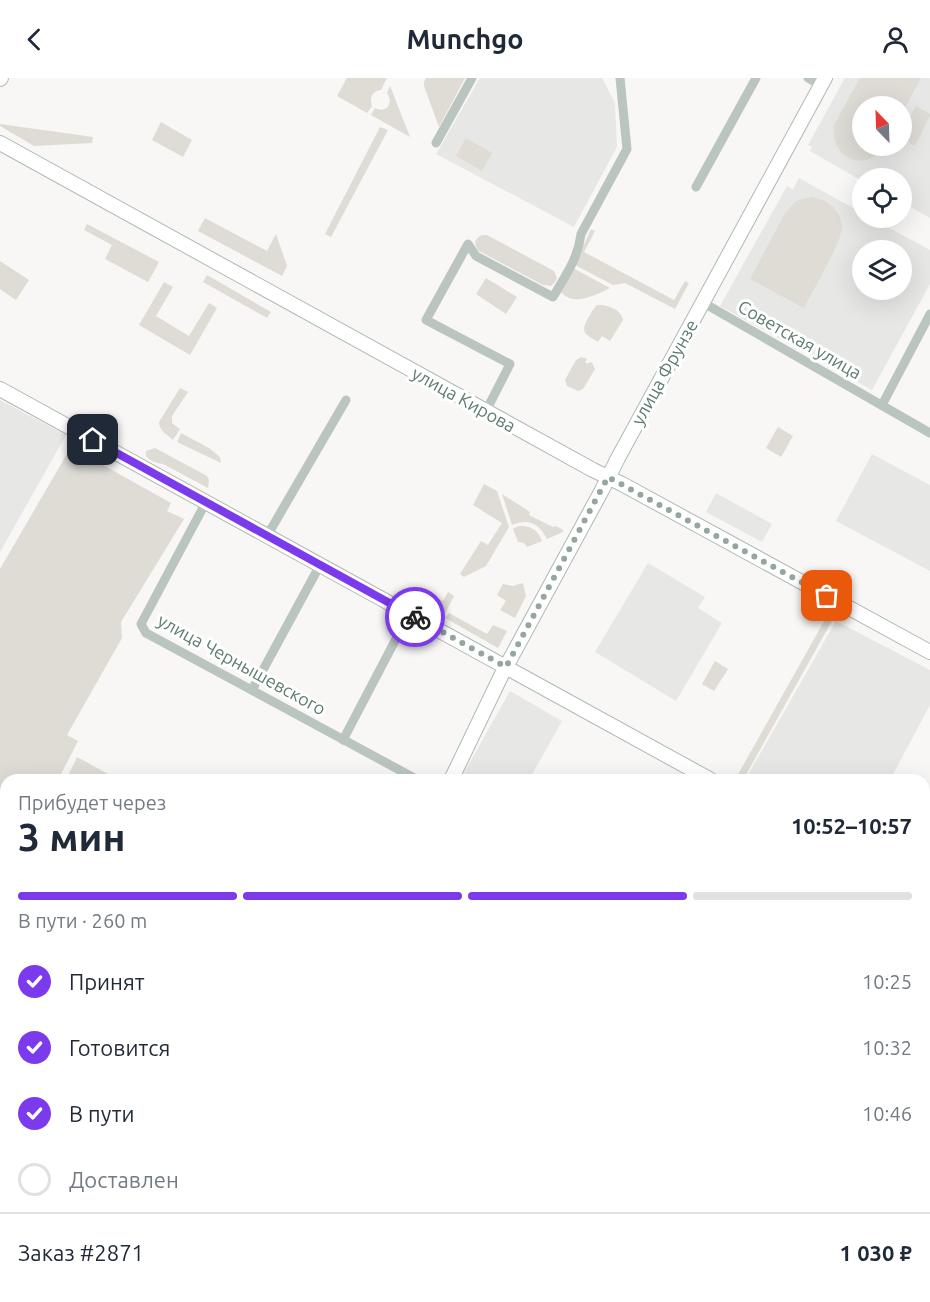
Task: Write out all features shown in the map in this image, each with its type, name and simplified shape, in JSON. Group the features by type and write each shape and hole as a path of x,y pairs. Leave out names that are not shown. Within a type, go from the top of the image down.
{"main road":[{"name":"улица Фрунзе","path":"454,774 506,667 823,82"},
{"name":"улица Кирова","path":"0,143 930,652"},
{"path":"0,389 700,774"}],"street":[{"path":"436,143 472,78"},
{"path":"486,411 510,364 426,320 468,244 476,256 553,297 579,248 581,234 627,149 620,78"},
{"path":"696,187 756,78"},
{"path":"808,78 823,82"},
{"name":"Советская улица","path":"702,302 930,433"},
{"path":"882,405 929,317"},
{"path":"267,536 346,400"},
{"name":"улица Чернышевского","path":"206,502 141,624 146,633 407,774"},
{"path":"252,690 320,565"},
{"path":"343,740 409,614"}],"shaded area":[{"path":"347,78 387,78 381,90 372,95 372,106 367,113 337,96"},
{"path":"426,78 465,78 439,127 424,86"},
{"path":"480,78 602,78 615,103 617,147 574,227 436,154"},
{"path":"845,78 930,78 930,218 912,208 912,168 852,168 852,175 810,151 812,147 808,145"},
{"path":"860,78 921,78 911,96 852,96 852,156 874,156 868,160 859,161 843,154 834,137 834,125"},
{"path":"390,86 410,137 371,115 375,108 383,110 388,106 390,100 387,93"},
{"path":"916,106 930,114 915,146 912,144 912,114"},
{"path":"161,122 192,140 183,157 152,140"},
{"path":"0,124 93,137 92,143 34,146"},
{"path":"380,127 388,130 331,237 325,234"},
{"path":"466,138 492,153 482,171 456,156"},
{"path":"799,178 852,207 852,228 889,228 912,240 852,240 852,300 912,300 912,240 930,250 930,284 872,390 720,306 787,186 793,189"},
{"path":"811,197 832,206 839,215 842,227 832,255 804,308 750,279 785,213 796,201"},
{"path":"205,218 267,251 276,234 287,266 282,276 198,231"},
{"path":"87,224 159,262 148,282 105,259 112,245 84,230"},
{"path":"591,229 595,231 584,252 674,300 685,281 689,283 675,309 625,283 613,285 575,265"},
{"path":"487,235 554,271 557,278 555,282 551,286 543,285 479,251 475,241"},
{"path":"0,261 29,280 16,300 0,289"},
{"path":"573,268 610,288 585,298 572,299 566,296 561,292"},
{"path":"207,275 271,312 267,318 203,282"},
{"path":"486,278 517,297 506,314 476,294"},
{"path":"164,282 173,287 156,316 189,336 209,303 217,308 190,355 139,325"},
{"path":"597,305 613,308 622,316 623,320 610,341 602,336 598,342 585,333 584,327"},
{"path":"581,357 587,359 585,362 588,364 592,363 595,369 583,389 578,391 567,386 565,380 576,360"},
{"path":"180,388 188,392 172,416 172,423 180,429 173,440 162,430 159,422"},
{"path":"0,400 66,435 0,552"},
{"path":"778,427 793,436 781,457 766,448"},
{"path":"181,433 209,448 220,457 221,463 177,442"},
{"path":"71,447 171,503 167,511 184,519 121,622 122,638 67,735 78,741 61,774 0,774 0,569"},
{"path":"155,448 207,476 208,488 149,459 146,451"},
{"path":"872,454 930,485 930,571 836,521"},
{"path":"484,484 497,491 509,527 486,566 464,577 460,574 481,541 488,545 502,523 473,505"},
{"path":"716,493 772,524 762,542 706,512"},
{"path":"502,494 530,512 529,515 553,527 556,526 563,532 547,539 533,523 523,522 512,525"},
{"path":"518,526 533,529 542,541 527,547 524,543 518,542 513,529"},
{"path":"648,563 705,597 698,608 722,623 676,701 595,652"},
{"path":"523,583 526,596 515,618 500,610 506,601 497,595 503,584 513,586"},
{"path":"419,588 443,601 448,592 454,596 443,617 412,601"},
{"path":"449,613 487,634 493,625 507,631 498,648 445,618"},
{"path":"827,616 833,619 746,774 738,774"},
{"path":"836,621 930,670 930,705 893,774 748,774"},
{"path":"715,661 728,669 714,691 702,684"},
{"path":"510,691 562,721 532,774 463,774"},
{"path":"77,757 108,774 69,774"}],"way so far":[{"path":"415,617 506,667 608,477 827,596"}],"route":[{"path":"93,440 415,617"}]}
